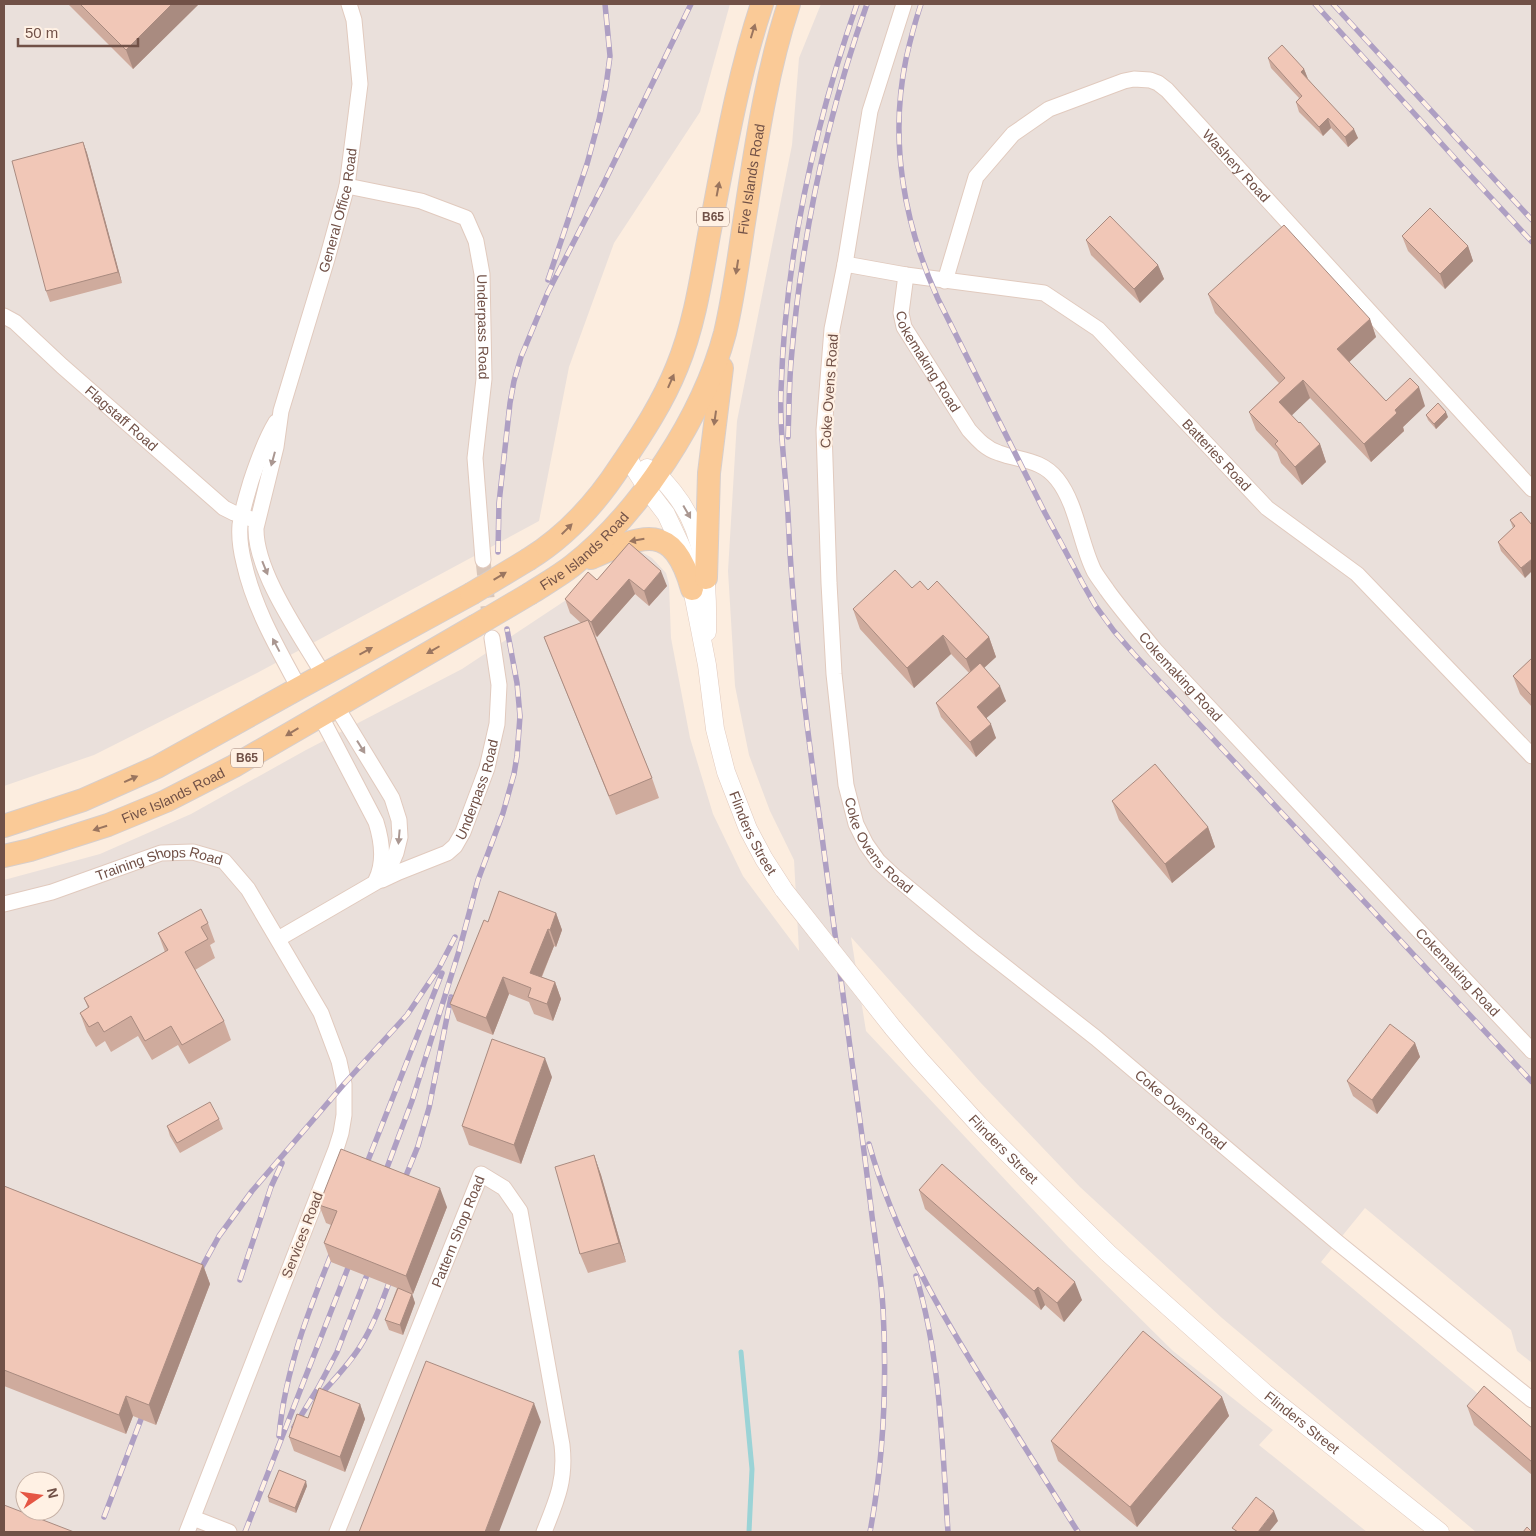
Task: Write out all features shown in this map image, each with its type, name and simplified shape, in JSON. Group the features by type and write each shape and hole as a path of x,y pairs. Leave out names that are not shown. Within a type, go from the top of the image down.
{"main road":[{"name":"Five Islands Road","path":"4,826 83,800 157,767 471,594 556,541 588,508 607,486 627,457 659,405 670,385 686,343 699,288 740,79 762,4"},
{"name":"Five Islands Road","path":"4,856 30,850 108,825 166,801 234,766 328,710 483,632 531,593 573,565 615,527 652,481 685,427 711,374 719,352 734,292 761,115 780,33 789,4"},
{"path":"699,583 708,473 728,317"},
{"path":"573,565 627,542 654,539 669,544 678,554 686,570 699,583"}],"street":[{"name":"General Office Road","path":"257,521 276,447 281,411 347,186 360,84 354,20 349,4"},
{"name":"Coke Ovens Road","path":"904,4 870,111 845,264 832,329 824,430 829,583 838,712 846,785 856,824 866,844 878,861 894,876 1096,1038 1337,1242 1532,1400"},
{"name":"Washery Road","path":"945,281 976,177 1013,134 1049,110 1124,81 1142,78 1158,82 1532,489"},
{"name":"Underpass Road","path":"347,186 421,201 466,218 476,241 482,274 484,379 475,458 483,560"},
{"name":"Batteries Road","path":"845,264 945,281 1044,293 1098,329 1267,508 1357,574 1532,756"},
{"name":"Cokemaking Road","path":"906,275 901,313 904,327 969,430 988,448 998,453 1032,461 1050,472 1058,480 1068,498 1094,571 1122,611 1155,650 1532,1051"},
{"name":"Flagstaff Road","path":"4,316 15,322 62,366 218,503 229,511 257,521"},
{"name":"General Office Road","path":"242,516 254,473 266,440 281,411"},
{"name":"Flinders Street","path":"627,457 652,481 699,583 706,664 715,730 726,772 748,830 784,890 920,1060 979,1125 1108,1253 1265,1393 1440,1532"},
{"path":"242,516 240,545 250,587 262,619 299,688"},
{"path":"257,521 257,546 267,574 284,608 324,674"},
{"name":"Underpass Road","path":"278,939 372,885 398,872 447,853 455,846 463,832 487,768 497,724 499,685 483,632"},
{"name":"Underpass Road","path":"328,710 388,790 399,820 400,837 395,857 382,878 372,885"},
{"path":"328,710 379,830 382,848 381,864 377,879 372,885"},
{"name":"Training Shops Road","path":"4,904 52,892 161,853 193,852 224,861 248,889 278,939"},
{"name":"Services Road","path":"190,1525 331,1162 341,1133 344,1115 344,1084 336,1052 321,1013 278,939"},
{"name":"Pattern Shop Road","path":"336,1532 481,1174 504,1188 520,1211 562,1445 562,1481 544,1532"},
{"path":"190,1525 229,1532"}],"shaded area":[{"path":"4,4 730,4 700,112 614,243 569,367 539,521 257,673 94,755 4,786"},
{"path":"821,4 1532,4 1532,1363 1517,1351 1511,1330 1365,1208 1321,1262 1532,1439 1532,1532 1476,1532 1222,1318 1080,1187 980,1082 851,937 866,1031 1069,1248 1173,1351 1273,1430 1259,1445 1367,1532 4,1532 4,880 100,854 191,814 306,750 462,669 640,551 652,558 666,573 669,584 671,638 690,738 713,814 743,876 799,951 794,860 770,811 749,755 735,686 728,571 737,421 792,145 799,58"}],"building":[{"path":"80,4 172,4 126,50"},
{"path":"1282,45 1304,69 1301,72 1354,129 1345,137 1328,118 1319,127 1296,102 1302,96 1268,58"},
{"path":"83,142 118,272 46,291 12,161"},
{"path":"1430,208 1468,246 1440,274 1402,236"},
{"path":"1110,216 1158,265 1134,289 1086,240"},
{"path":"1284,225 1370,319 1337,349 1386,401 1410,378 1419,387 1395,410 1397,413 1364,444 1303,380 1279,402 1320,444 1295,467 1275,444 1278,441 1249,412 1285,378 1208,294"},
{"path":"1438,403 1446,412 1434,424 1426,415"},
{"path":"1521,512 1532,525 1532,559 1521,568 1498,542 1515,526 1510,520"},
{"path":"629,543 661,571 644,591 629,579 591,622 565,599 588,572 597,580"},
{"path":"895,570 912,588 920,581 928,590 937,581 989,637 966,659 943,635 907,668 853,609"},
{"path":"588,620 652,778 609,796 544,637"},
{"path":"1532,658 1532,696 1513,676"},
{"path":"980,663 1000,686 977,707 991,724 970,742 936,703"},
{"path":"1155,764 1208,827 1165,864 1112,801"},
{"path":"499,891 556,913 530,973 555,982 547,1004 528,997 531,988 503,977 486,1018 450,1004 484,920 488,922"},
{"path":"201,909 208,923 201,927 208,939 185,952 224,1021 182,1045 171,1026 145,1041 131,1016 104,1032 98,1022 89,1027 80,1013 89,1007 84,998 168,950 158,933"},
{"path":"1390,1024 1415,1043 1372,1100 1347,1081"},
{"path":"492,1039 545,1058 514,1145 462,1126"},
{"path":"210,1102 219,1119 177,1143 167,1126"},
{"path":"341,1149 440,1188 406,1276 324,1243 337,1211 319,1205"},
{"path":"594,1155 619,1243 580,1254 555,1167"},
{"path":"942,1164 1075,1282 1057,1303 1038,1287 1034,1291 919,1190"},
{"path":"4,1186 203,1265 149,1405 126,1396 119,1415 4,1370"},
{"path":"398,1288 412,1294 400,1325 385,1320"},
{"path":"1143,1331 1222,1397 1130,1507 1051,1441"},
{"path":"426,1361 534,1403 485,1532 359,1532"},
{"path":"1484,1386 1532,1428 1532,1462 1467,1406"},
{"path":"319,1388 360,1404 340,1457 289,1437 297,1414 308,1418"},
{"path":"279,1470 306,1481 295,1508 268,1497"},
{"path":"1256,1497 1274,1511 1258,1532 1238,1532 1232,1528"},
{"path":"4,1505 15,1509 15,1521 45,1521 74,1532 4,1532"},
{"path":"1527,1527 1532,1532 1523,1532"}],"waterway":[{"path":"741,1352 752,1469 749,1532"}],"tunnel":[{"path":"483,560 490,625"}],"railway":[{"path":"548,280 587,164 599,120 610,56 605,4"},
{"path":"498,552 499,503 510,403 521,357 548,292 601,189 691,4"},
{"path":"857,4 828,98 804,194 795,243 789,293 784,342 781,406 792,587 803,693 882,1296 885,1364 883,1420 875,1504 870,1532"},
{"path":"788,437 790,371 795,316 817,180 839,91 867,4"},
{"path":"921,4 906,59 899,121 903,182 908,212 916,241 938,299 1045,513 1083,584 1095,605 1134,654 1532,1082"},
{"path":"1315,4 1532,242"},
{"path":"1333,4 1532,220"},
{"path":"382,1181 412,1101 459,951 478,880 503,813 514,774 520,716 517,683 507,629"},
{"path":"197,1276 219,1236 252,1191 344,1084 407,1015 439,968 455,937"},
{"path":"363,1173 442,973"},
{"path":"401,1188 418,1146 429,1108 451,997"},
{"path":"869,1144 892,1211 921,1274 973,1365 1078,1532"},
{"path":"240,1280 271,1187 282,1163"},
{"path":"279,1436 282,1411 293,1362 308,1315 335,1245"},
{"path":"245,1532 353,1255"},
{"path":"294,1427 337,1352 372,1262"},
{"path":"317,1399 346,1366 366,1337 383,1300 393,1272"},
{"path":"916,1276 931,1339 936,1371 948,1532"},
{"path":"104,1517 146,1406"}]}
